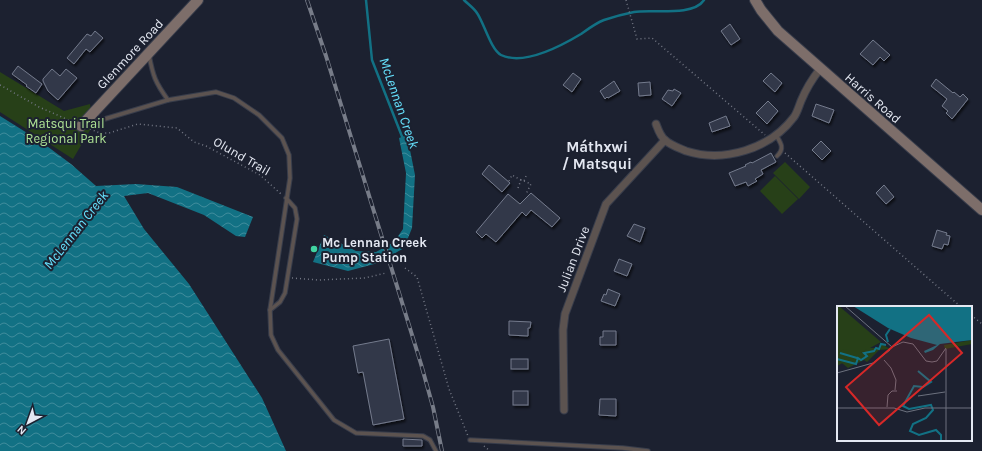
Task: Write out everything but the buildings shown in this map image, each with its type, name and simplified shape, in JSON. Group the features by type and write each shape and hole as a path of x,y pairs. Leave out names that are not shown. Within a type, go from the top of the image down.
{"street":[{"name":"Glenmore Road","path":"81,126 198,0"},
{"name":"Harris Road","path":"755,0 760,10 778,31 982,210"},
{"path":"656,124 665,140 677,148 706,155 742,151 759,145 773,137 795,116 813,77 820,69"},
{"name":"Julian Drive","path":"564,410 563,330 565,314 606,204 665,140"}],"lane":[{"path":"149,54 156,84 168,100"},
{"path":"81,126 168,100 216,92 234,98 259,115 282,138 289,155 290,178 270,310 271,335 278,350 334,420 356,433 423,436 430,440 436,451"},
{"path":"773,137 780,142 782,150 777,156"},
{"path":"270,310 280,302 285,293 297,219 295,208 286,198"},
{"path":"470,440 623,448 648,451"}],"path":[{"path":"626,0 637,39 652,38 773,137"},
{"name":"Olund Trail","path":"0,85 33,104 100,133 109,133 138,124 177,128 194,142 206,146 260,175 286,198"},
{"path":"782,150 960,306"},
{"path":"518,188 527,174"},
{"path":"509,181 512,175 531,184 526,194"},
{"path":"405,268 416,277 449,389 470,440 490,451"},
{"path":"288,277 318,280 365,278 386,273"},
{"path":"972,316 982,324"}],"green space":[{"name":"Matsqui Trail Regional Park","path":"0,72 64,111 90,104 93,125 73,159 0,112"},
{"path":"785,162 810,187 799,199 773,173"},
{"path":"775,176 798,199 782,214 760,191"}],"water":[{"path":"0,116 40,141 71,164 96,186 136,184 177,187 253,217 245,237 236,236 204,215 148,193 124,196 144,229 189,284 262,398 286,451 0,451"},
{"path":"407,135 415,175 412,228 404,248 378,263 348,271 313,262 324,235 356,251 376,252 394,242 403,229 406,173 399,138"}],"waterway":[{"name":"McLennan Creek","path":"366,0 372,60 403,139"},
{"name":"McLennan Creek","path":"464,0 477,13 497,52 510,58 531,56 553,49 607,19 641,11 691,9 699,5 704,0"}],"railway":[{"path":"307,0 326,56 421,364 433,407 442,451"}],"place":[{"name":"Mc Lennan Creek Pump Station","path":"314,249"}],"district":[{"name":"Máthxwi / Matsqui","path":"597,156"}]}
